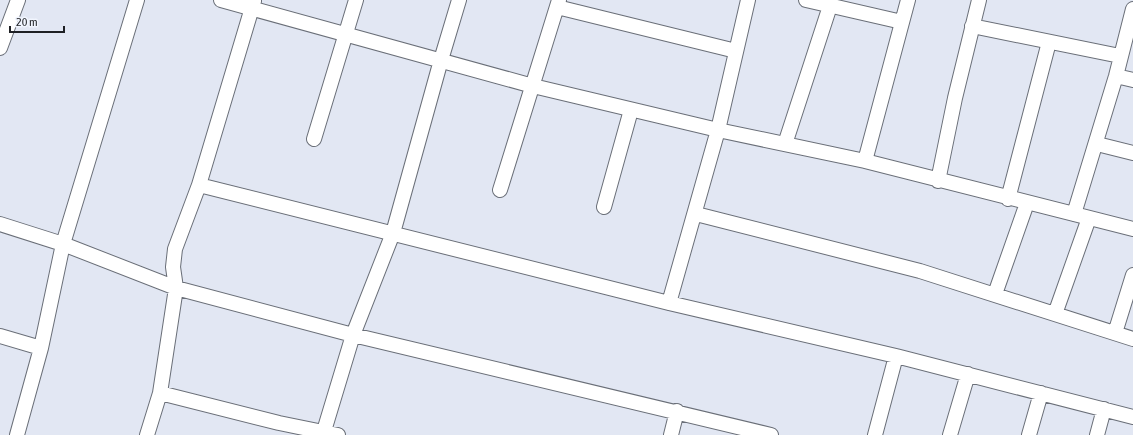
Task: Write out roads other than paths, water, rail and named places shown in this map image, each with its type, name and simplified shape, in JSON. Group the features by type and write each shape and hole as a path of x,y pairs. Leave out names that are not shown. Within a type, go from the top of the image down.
{"street":[{"path":"0,48 18,0"},
{"path":"17,435 40,348 63,244 137,0"},
{"path":"221,0 253,4 345,33 533,86 718,130 865,161 938,181 1133,229"},
{"path":"314,139 356,0"},
{"path":"324,431 353,335 393,233 459,0"},
{"path":"669,303 696,214 718,130 748,0"},
{"path":"806,0 902,22"},
{"path":"865,161 908,0"},
{"path":"938,181 979,0"},
{"path":"148,435 160,393 176,288 173,267 175,249 199,185 253,4"},
{"path":"500,190 558,4 736,51"},
{"path":"785,144 830,6"},
{"path":"1074,214 1097,144 1133,9"},
{"path":"972,26 1120,56"},
{"path":"1008,198 1049,42"},
{"path":"1116,76 1133,80"},
{"path":"604,207 631,110"},
{"path":"1097,144 1133,153"},
{"path":"199,185 669,303 896,356 1104,409 1133,418"},
{"path":"995,294 1027,203"},
{"path":"696,214 920,272 995,294 1133,339"},
{"path":"1055,314 1089,218"},
{"path":"0,224 63,244 176,288 353,335 677,411 771,435"},
{"path":"1115,334 1133,276"},
{"path":"0,336 40,348"},
{"path":"875,435 896,356"},
{"path":"950,435 968,374"},
{"path":"160,393 279,429 324,431 338,435"},
{"path":"1029,435 1042,393"},
{"path":"1097,435 1104,409"},
{"path":"671,435 677,411"}]}
